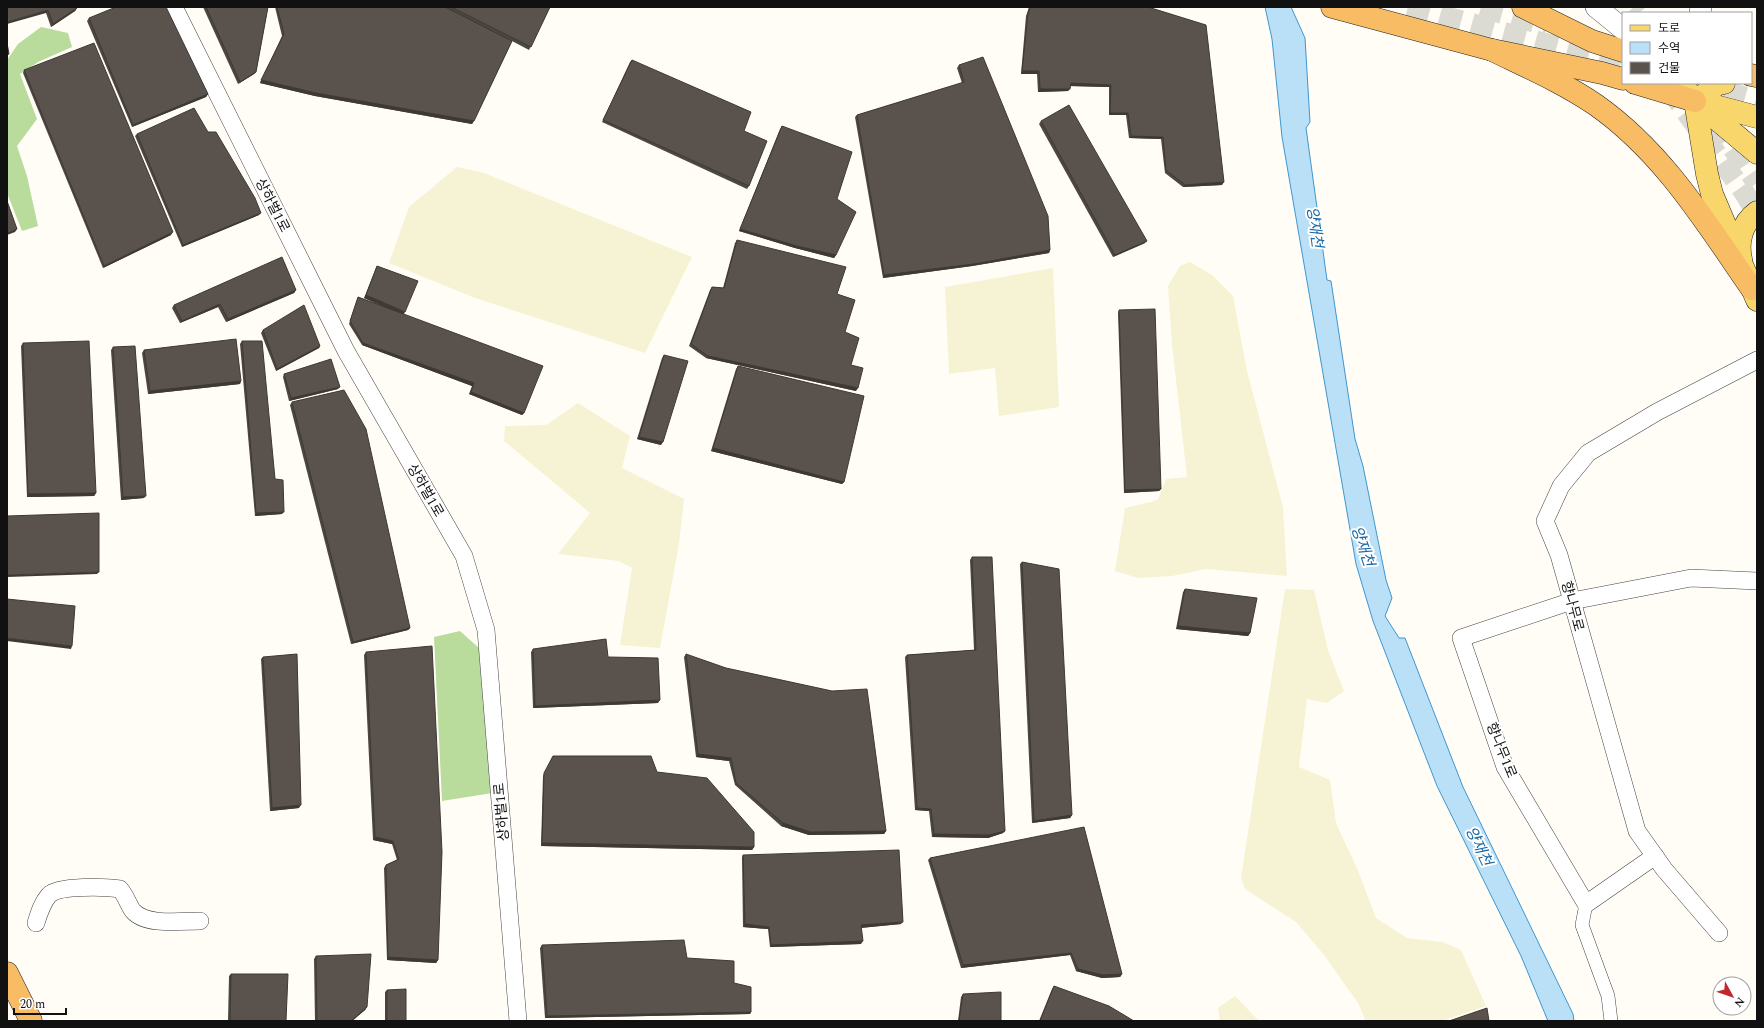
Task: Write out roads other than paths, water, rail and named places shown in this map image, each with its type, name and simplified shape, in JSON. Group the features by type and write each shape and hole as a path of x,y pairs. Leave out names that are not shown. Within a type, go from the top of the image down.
{"highway":[{"path":"1332,7 1492,50 1602,73 1622,79"},
{"path":"1523,7 1592,41 1622,51"},
{"path":"1492,50 1564,86 1596,105 1629,132 1652,154 1682,189 1755,294"},
{"path":"1639,84 1695,101"},
{"path":"7,974 31,1021"}],"main road":[{"path":"1682,84 1695,101 1757,153"},
{"path":"1695,101 1718,84"},
{"path":"1695,101 1709,184 1718,210 1755,294"},
{"path":"1695,101 1757,117"},
{"path":"1743,268 1740,252 1741,238 1744,226 1757,212"}],"street":[{"name":"상하벌1로","path":"174,7 346,351 464,556 486,630 518,1021"},
{"path":"1600,10 1622,18"},
{"path":"1600,10 1622,28"},
{"name":"향나무로","path":"1718,933 1664,869 1637,831 1559,555 1545,521 1561,486 1588,453 1657,412 1757,360"},
{"path":"1572,601 1691,578 1757,581"},
{"name":"향나무1로","path":"1572,601 1461,638 1506,767 1586,904"},
{"path":"1611,1021 1608,996 1582,925 1586,904 1655,856"},
{"path":"36,923 42,905 50,894 60,890 104,887 120,889 127,897 133,910 143,919 165,922 200,921"}],"water":[{"name":"양재천","path":"1265,7 1291,7 1305,38 1310,122 1306,128 1327,280 1331,281 1355,439 1363,466 1386,580 1392,598 1385,616 1399,638 1405,638 1463,787 1573,1014 1574,1021 1548,1021 1521,956 1437,786 1373,621 1356,564 1282,137 1272,39"}],"tunnel":[{"path":"1408,7 1622,65"},
{"path":"1481,7 1547,25"},
{"path":"1634,7 1638,12"},
{"path":"1696,84 1757,101"},
{"path":"1668,87 1744,192 1757,214"},
{"path":"1715,123 1757,183"}]}
